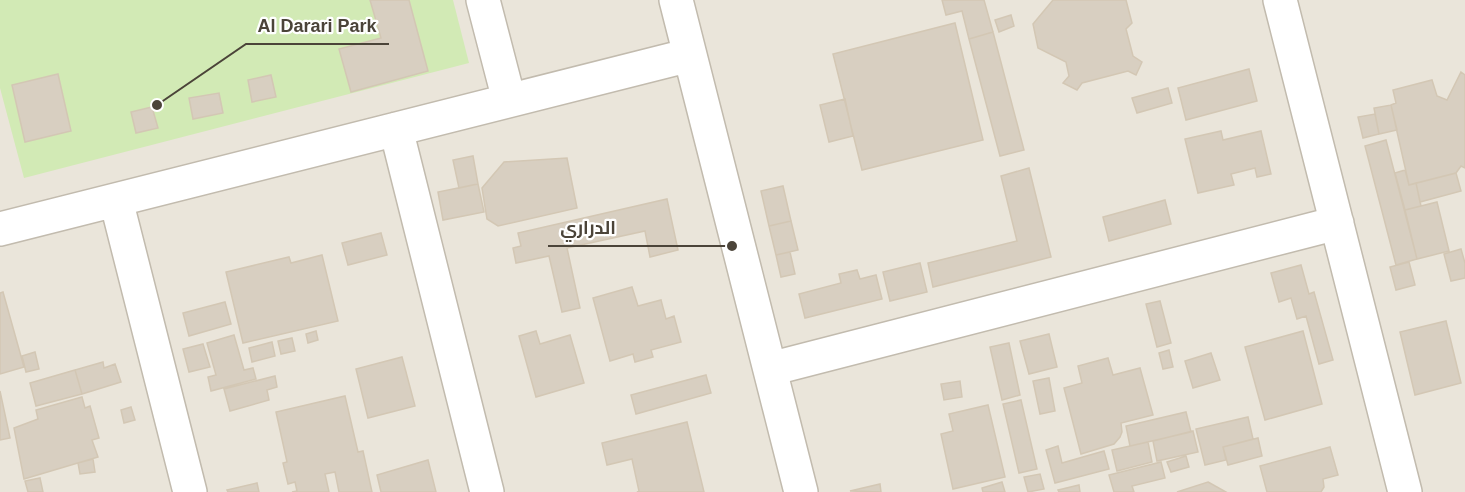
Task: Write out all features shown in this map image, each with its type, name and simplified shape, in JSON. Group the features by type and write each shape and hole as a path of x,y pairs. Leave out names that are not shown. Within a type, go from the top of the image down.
{"street":[{"path":"483,0 509,100"},
{"path":"676,0 801,492"},
{"path":"1280,0 1405,492"},
{"path":"0,229 690,55"},
{"path":"396,129 487,492"},
{"path":"116,200 189,492"},
{"path":"770,369 1336,223"}],"shaded area":[{"path":"0,0 1465,0 1465,492 0,492"}],"green space":[{"path":"0,0 453,0 469,63 24,178 0,88"}],"building":[{"path":"370,0 409,0 428,71 351,92 339,49 381,38"},
{"path":"942,0 984,0 993,32 969,39 962,11 946,15"},
{"path":"1053,0 1126,0 1132,23 1126,29 1133,56 1142,62 1136,75 1128,71 1082,83 1077,90 1063,83 1069,76 1066,62 1038,48 1033,24"},
{"path":"1011,15 1014,26 999,32 995,20"},
{"path":"955,23 983,140 862,170 833,54"},
{"path":"993,32 1024,150 1000,156 969,39"},
{"path":"1249,69 1257,101 1186,120 1178,88"},
{"path":"1461,72 1465,75 1465,168 1461,166 1456,173 1409,185 1391,105 1396,103 1393,90 1432,80 1437,96 1447,100"},
{"path":"58,74 71,131 25,142 12,85"},
{"path":"271,75 276,97 252,102 248,80"},
{"path":"1168,88 1172,103 1137,113 1132,98"},
{"path":"219,93 223,113 193,119 189,98"},
{"path":"845,99 853,136 829,142 820,105"},
{"path":"1391,105 1397,130 1379,134 1374,108"},
{"path":"152,107 158,128 136,133 131,112"},
{"path":"1375,114 1379,134 1363,138 1358,117"},
{"path":"1221,131 1223,140 1261,131 1271,174 1257,177 1255,168 1231,174 1234,185 1198,193 1185,139"},
{"path":"1386,140 1417,259 1396,265 1365,146"},
{"path":"473,156 478,184 459,188 453,160"},
{"path":"567,158 577,208 498,226 487,219 482,188 504,162"},
{"path":"1029,168 1051,257 933,287 928,263 1017,241 1001,176"},
{"path":"1405,170 1409,185 1416,183 1421,206 1405,210 1395,173"},
{"path":"1456,173 1461,191 1420,202 1416,183"},
{"path":"478,184 484,212 443,220 438,192"},
{"path":"783,186 791,221 769,226 761,191"},
{"path":"667,199 678,250 650,257 645,231 567,248 580,308 562,312 549,256 516,263 513,248 521,246 518,233"},
{"path":"1165,200 1171,224 1109,241 1103,217"},
{"path":"1437,202 1449,251 1417,259 1405,210"},
{"path":"791,221 798,250 776,255 769,226"},
{"path":"381,233 387,255 348,265 342,243"},
{"path":"1461,249 1465,263 1465,278 1451,281 1444,254"},
{"path":"790,252 795,274 781,277 776,255"},
{"path":"322,255 338,321 243,343 226,272 289,257 291,263"},
{"path":"1409,262 1415,285 1396,290 1390,267"},
{"path":"920,263 927,292 890,301 883,272"},
{"path":"1301,265 1309,294 1314,292 1333,360 1319,364 1306,316 1297,319 1291,298 1279,302 1271,273"},
{"path":"857,270 860,279 876,275 882,299 805,318 799,294 841,283 839,274"},
{"path":"632,287 638,306 661,300 666,319 674,316 681,342 651,350 653,357 635,362 633,354 610,361 593,298"},
{"path":"3,292 24,367 0,374 0,293"},
{"path":"1160,301 1171,343 1157,347 1146,304"},
{"path":"225,302 231,324 189,336 183,313"},
{"path":"1446,321 1461,383 1415,395 1400,332"},
{"path":"316,331 318,340 308,343 306,334"},
{"path":"536,331 540,344 570,335 584,383 536,397 519,336"},
{"path":"1303,331 1322,404 1265,420 1245,347"},
{"path":"1049,334 1057,367 1029,374 1020,341"},
{"path":"234,335 244,370 253,368 256,379 211,391 208,377 216,375 207,343"},
{"path":"292,338 295,351 281,354 278,341"},
{"path":"272,342 275,356 252,362 249,348"},
{"path":"1009,343 1020,395 1002,400 990,347"},
{"path":"203,344 210,367 189,372 183,349"},
{"path":"1169,350 1173,367 1163,369 1159,353"},
{"path":"35,352 39,369 26,372 22,356"},
{"path":"1211,353 1220,380 1193,388 1185,361"},
{"path":"402,357 415,406 368,418 356,369"},
{"path":"1108,358 1113,375 1140,368 1153,415 1121,423 1122,432 1114,444 1081,454 1064,388 1082,383 1078,366"},
{"path":"103,362 104,368 115,364 121,382 82,394 75,370"},
{"path":"75,370 82,394 36,406 30,383"},
{"path":"706,375 711,393 636,414 631,395"},
{"path":"275,376 277,387 267,390 269,400 230,411 224,389"},
{"path":"1049,378 1055,411 1040,414 1033,381"},
{"path":"960,381 962,397 944,400 941,384"},
{"path":"0,391 10,438 0,440"},
{"path":"345,396 358,452 363,451 372,492 339,492 335,472 325,474 329,492 292,492 297,491 295,482 288,484 283,463 287,462 276,412"},
{"path":"82,397 85,408 90,406 99,438 92,440 98,457 24,479 14,428 38,419 36,410"},
{"path":"1021,400 1037,469 1019,473 1003,404"},
{"path":"988,405 1005,477 953,489 941,434 953,431 949,414"},
{"path":"131,407 135,420 124,423 121,410"},
{"path":"1186,412 1191,432 1130,446 1126,426"},
{"path":"1248,417 1253,439 1223,447 1226,460 1205,465 1196,429"},
{"path":"687,422 704,492 637,492 639,491 632,459 607,465 602,443"},
{"path":"1193,431 1198,452 1157,461 1153,441"},
{"path":"1258,438 1262,456 1228,465 1223,447"},
{"path":"1148,442 1152,462 1117,471 1112,450"},
{"path":"1058,446 1062,463 1104,451 1109,469 1055,483 1046,450"},
{"path":"1330,447 1338,475 1323,479 1324,487 1321,492 1267,492 1260,466"},
{"path":"1186,456 1189,467 1171,472 1167,462"},
{"path":"93,459 95,472 80,474 78,463"},
{"path":"428,460 436,492 381,492 377,475"},
{"path":"1161,462 1165,478 1132,486 1134,492 1114,492 1109,475"},
{"path":"1040,474 1044,489 1028,492 1024,477"},
{"path":"40,478 43,492 28,492 25,481"},
{"path":"1002,482 1005,492 983,492 982,488"},
{"path":"1208,482 1226,492 1177,492"},
{"path":"257,483 259,492 228,492 227,490"},
{"path":"880,484 881,492 850,491"},
{"path":"1079,485 1080,492 1059,492 1058,490"}],"place":[{"name":"Al Darari Park","path":"157,105"},
{"name":"الدراري","path":"732,246"}]}
